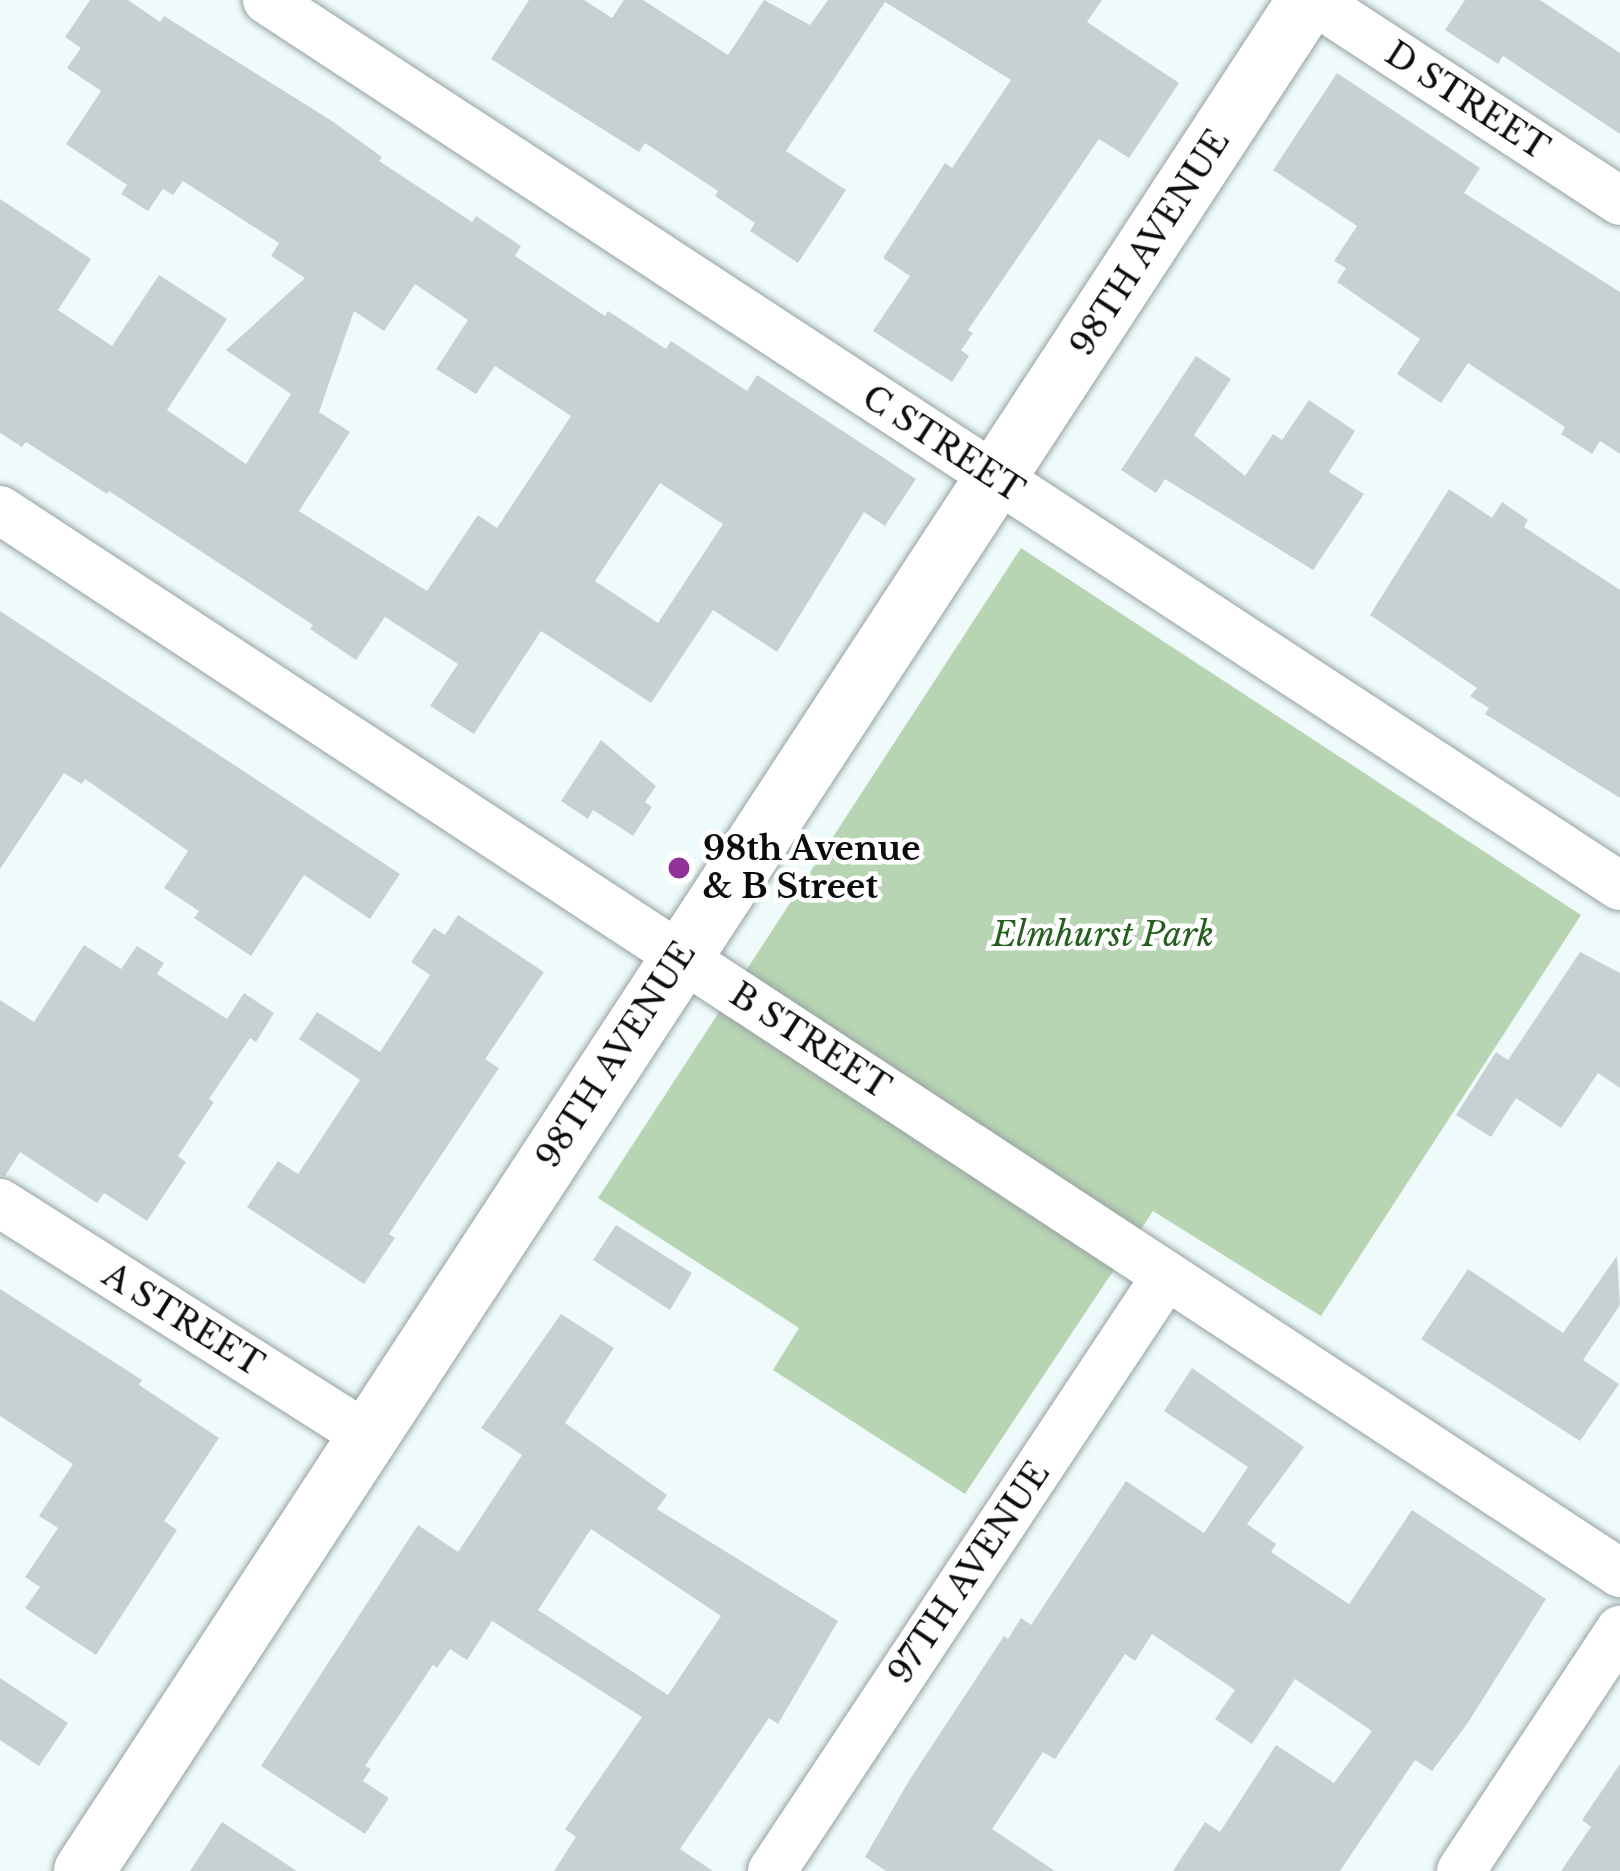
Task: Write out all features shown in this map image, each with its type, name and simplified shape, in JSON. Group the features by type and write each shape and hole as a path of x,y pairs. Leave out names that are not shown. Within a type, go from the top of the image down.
{"main road":[{"name":"98TH AVENUE","path":"105,1864 367,1436 1311,0"}],"street":[{"name":"C STREET","path":"267,0 1620,886"},
{"name":"D STREET","path":"1311,0 1620,201"},
{"name":"B STREET","path":"0,510 1620,1573"},
{"name":"A STREET","path":"0,1203 367,1436"},
{"name":"97TH AVENUE","path":"772,1871 1166,1276"},
{"path":"1461,1871 1620,1630"}],"green space":[{"name":"Elmhurst Park","path":"1021,548 1581,915 1321,1316 1153,1211 965,1494 773,1370 799,1328 598,1198"}],"building":[{"path":"90,0 128,0 160,22 164,16 332,121 382,157 379,161 472,222 476,216 521,246 515,256 605,316 608,311 666,349 671,341 747,391 757,375 916,479 885,526 864,512 777,652 713,610 651,703 541,631 474,734 430,706 458,664 385,617 356,660 310,629 313,625 109,491 107,494 26,442 22,447 0,433 0,199 91,259 58,310 112,346 159,275 227,319 167,410 246,464 291,394 226,350 305,278 271,256 279,243 183,181 173,195 163,189 148,211 121,194 127,185 66,144 101,91 67,68 81,48 65,37","holes":["415,284 468,320 436,369 476,394 495,366 571,416 497,528 478,515 427,591 299,511 350,432 319,412 354,311 384,331","660,483 723,524 658,623 595,581"]},
{"path":"529,0 584,0 612,18 624,0 643,0 728,55 764,0 810,25 828,0 1102,0 1087,22 1179,83 1129,158 1099,139 968,330 973,333 961,350 969,356 952,382 873,331 910,276 883,258 945,163 952,168 1011,80 885,2 786,151 846,190 798,263 750,231 755,223 715,196 718,191 645,143 639,152 491,59"},
{"path":"1465,0 1540,0 1620,53 1620,134 1503,56 1498,64 1445,30"},
{"path":"1337,73 1480,168 1464,193 1620,292 1620,454 1600,441 1592,454 1561,434 1565,427 1468,363 1441,403 1397,374 1420,339 1337,282 1346,268 1334,261 1357,226 1273,170"},
{"path":"1196,356 1231,379 1194,435 1245,476 1273,434 1282,440 1309,400 1355,431 1329,472 1364,494 1313,570 1165,479 1156,493 1121,470"},
{"path":"1449,489 1492,518 1502,502 1528,520 1524,527 1620,590 1620,798 1485,714 1489,708 1470,696 1477,688 1370,615"},
{"path":"0,611 400,874 370,919 304,875 251,956 194,918 199,911 164,888 188,851 85,779 82,784 64,773 0,869"},
{"path":"601,740 656,786 645,802 652,807 633,836 593,810 588,819 561,801"},
{"path":"458,915 544,972 485,1059 499,1068 389,1234 395,1238 364,1284 247,1207 278,1161 298,1174 360,1080 299,1039 317,1012 380,1052 430,975 411,962 434,928 445,935"},
{"path":"84,945 121,969 137,946 164,963 157,974 227,1019 244,993 274,1013 256,1042 250,1038 209,1099 214,1102 178,1156 186,1162 147,1221 104,1193 97,1203 20,1152 5,1176 0,1175 0,1000 34,1022"},
{"path":"1580,952 1620,973 1620,1088 1598,1073 1561,1128 1516,1098 1491,1137 1456,1115 1496,1052 1508,1060"},
{"path":"616,1225 692,1273 670,1310 593,1260"},
{"path":"1617,1256 1620,1305 1583,1360 1619,1384 1580,1441 1421,1339 1468,1269 1563,1333"},
{"path":"0,1289 142,1380 139,1385 219,1438 164,1521 177,1530 96,1655 25,1608 40,1587 25,1577 58,1528 39,1516 73,1464 0,1416"},
{"path":"561,1314 614,1348 565,1423 667,1495 657,1509 838,1621 778,1724 769,1718 680,1849 713,1871 554,1871 576,1837 565,1829 642,1717 492,1621 467,1660 450,1649 437,1668 433,1665 365,1766 371,1769 363,1781 389,1798 365,1834 261,1766 418,1525 458,1552 522,1455 481,1428","holes":["591,1529 721,1616 668,1695 538,1610"]},
{"path":"1192,1368 1304,1447 1247,1524 1276,1544 1271,1552 1349,1604 1412,1510 1546,1599 1432,1771 1415,1760 1340,1871 1173,1871 1205,1822 1220,1832 1276,1745 1334,1783 1372,1731 1295,1679 1252,1744 1215,1719 1235,1690 1152,1634 1135,1661 1125,1654 1055,1759 1043,1752 992,1829 1055,1871 886,1871 865,1857 910,1779 1004,1636 1008,1639 1021,1618 1031,1625 1126,1481 1204,1533 1248,1467 1164,1411"},
{"path":"0,1678 68,1723 39,1766 0,1740"},
{"path":"1620,1764 1620,1871 1561,1871 1591,1827 1582,1820"},
{"path":"222,1822 297,1871 190,1871"}],"place":[{"name":"98th Avenue & B Street","path":"679,868"}]}
